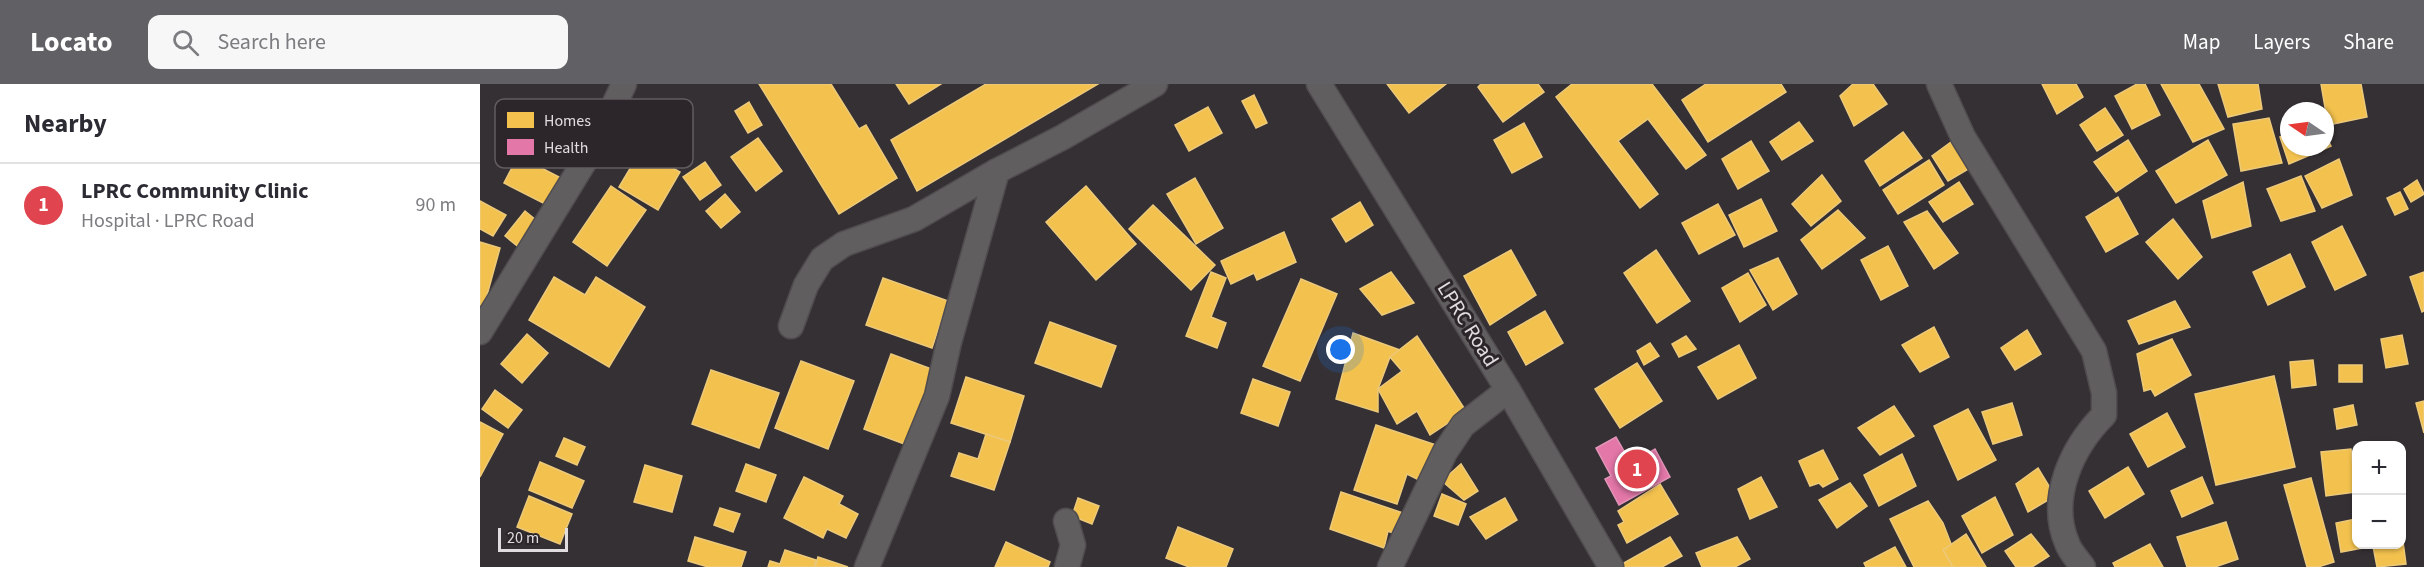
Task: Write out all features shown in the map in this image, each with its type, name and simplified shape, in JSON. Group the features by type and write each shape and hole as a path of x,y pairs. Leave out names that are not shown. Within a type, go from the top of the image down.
{"street":[{"path":"617,99 624,84"},
{"path":"791,326 806,285 822,259 844,244 914,219 1155,84"},
{"name":"LPRC Road","path":"1319,84 1508,390 1611,567"},
{"path":"1939,84 1963,137 2094,351 2104,393 2104,415 2087,431 2064,476 2062,497 2061,519 2067,544 2083,567"},
{"path":"480,332 580,168"},
{"path":"867,567 937,396 949,342 997,171"},
{"path":"1390,567 1445,452 1462,425 1508,390"},
{"path":"1066,521 1073,545 1067,567"}],"building: Homes":[{"path":"759,84 831,84 859,129 866,125 897,178 839,214"},
{"path":"896,84 941,84 909,104"},
{"path":"986,84 1098,84 917,191 891,140"},
{"path":"1387,84 1446,84 1409,113"},
{"path":"1481,84 1538,84 1544,92 1503,122 1478,87"},
{"path":"1572,84 1652,84 1706,155 1686,169 1648,119 1618,141 1658,194 1640,208 1556,97"},
{"path":"1706,84 1781,84 1786,92 1708,142 1682,100"},
{"path":"1853,84 1873,84 1887,104 1854,126 1840,96"},
{"path":"2042,84 2076,84 2083,97 2057,114"},
{"path":"2137,84 2145,84 2160,115 2132,129 2115,96"},
{"path":"2161,84 2199,84 2224,129 2193,142"},
{"path":"2218,84 2258,84 2262,109 2228,117"},
{"path":"2321,84 2361,84 2367,117 2334,124 2334,102 2324,102"},
{"path":"1254,95 1267,123 1256,128 1242,101"},
{"path":"749,102 762,125 748,133 735,111"},
{"path":"1208,107 1222,133 1189,151 1175,125"},
{"path":"2105,108 2123,135 2097,151 2080,125"},
{"path":"2269,118 2282,163 2241,171 2233,124"},
{"path":"1799,122 1813,141 1782,160 1770,142"},
{"path":"1524,123 1542,157 1512,173 1494,140"},
{"path":"1903,132 1922,158 1880,186 1865,161"},
{"path":"758,138 782,171 756,191 731,157"},
{"path":"2128,140 2147,171 2116,192 2094,162"},
{"path":"2208,140 2227,175 2176,203 2156,171"},
{"path":"1751,141 1769,171 1738,189 1722,159"},
{"path":"1951,142 1970,168 1948,181 1932,156"},
{"path":"2286,156 2308,156 2289,164"},
{"path":"2339,159 2352,195 2322,208 2305,176"},
{"path":"1929,160 1944,185 1898,214 1883,190"},
{"path":"705,162 721,185 700,200 683,177"},
{"path":"512,168 542,168 567,181 553,208 504,183"},
{"path":"630,168 673,168 680,172 658,210 619,187"},
{"path":"1822,175 1841,201 1811,226 1792,204"},
{"path":"2301,176 2315,211 2281,221 2267,189"},
{"path":"1195,178 1223,228 1196,244 1167,194"},
{"path":"2417,180 2424,194 2411,202 2404,189"},
{"path":"1959,182 1973,204 1943,222 1929,202"},
{"path":"2243,182 2251,226 2212,238 2203,201"},
{"path":"611,186 646,210 607,266 573,242"},
{"path":"1086,186 1136,244 1096,280 1046,222"},
{"path":"2400,192 2408,209 2395,215 2387,198"},
{"path":"725,194 740,212 721,228 706,211"},
{"path":"2118,197 2138,234 2106,252 2086,217"},
{"path":"1761,199 1777,231 1744,247 1729,215"},
{"path":"480,201 506,215 493,236 480,229"},
{"path":"1360,202 1373,225 1346,242 1332,219"},
{"path":"1718,204 1735,235 1699,254 1682,223"},
{"path":"1153,205 1215,265 1191,290 1129,229"},
{"path":"1838,210 1865,238 1822,269 1801,240"},
{"path":"525,211 541,224 521,249 505,236"},
{"path":"1927,211 1958,253 1934,269 1904,222"},
{"path":"2173,219 2202,257 2178,279 2146,242"},
{"path":"2342,226 2366,275 2335,290 2312,242"},
{"path":"1284,232 1296,262 1257,280 1254,273 1231,284 1221,261"},
{"path":"480,242 500,248 484,306 480,305"},
{"path":"1888,246 1908,286 1881,300 1861,260"},
{"path":"1511,250 1536,295 1490,325 1464,276"},
{"path":"1656,250 1690,301 1657,323 1624,273"},
{"path":"2290,254 2305,287 2268,305 2253,272"},
{"path":"1778,258 1797,294 1773,310 1750,270"},
{"path":"1211,272 1226,278 1211,317 1226,323 1217,348 1186,336"},
{"path":"1391,272 1414,303 1382,315 1360,289"},
{"path":"2424,272 2424,311 2422,312 2410,277"},
{"path":"1748,273 1766,305 1740,322 1722,288"},
{"path":"554,277 585,295 596,277 645,307 609,367 529,320"},
{"path":"883,278 948,301 932,348 866,325"},
{"path":"1301,279 1337,294 1300,381 1263,366"},
{"path":"2175,301 2190,327 2139,344 2128,321"},
{"path":"1545,311 1563,343 1526,365 1508,332"},
{"path":"1050,322 1116,346 1101,387 1035,363"},
{"path":"1934,327 1949,357 1920,372 1902,345"},
{"path":"2027,330 2041,354 2015,370 2001,348"},
{"path":"1353,333 1400,350 1390,357 1378,389 1378,412 1336,399"},
{"path":"527,334 548,353 522,383 501,364"},
{"path":"2402,335 2408,364 2386,368 2381,339"},
{"path":"1417,336 1466,411 1430,435 1417,411 1397,424 1378,389 1402,371 1390,357"},
{"path":"1686,336 1696,349 1679,357 1672,344"},
{"path":"2172,339 2191,375 2155,396 2151,389 2144,391 2137,354"},
{"path":"1650,343 1659,356 1644,365 1637,351"},
{"path":"1739,345 1756,378 1718,399 1698,367"},
{"path":"891,354 934,370 907,445 864,429"},
{"path":"2313,360 2316,385 2292,388 2290,362"},
{"path":"801,361 854,381 828,449 775,428"},
{"path":"1637,363 1662,401 1620,428 1595,389"},
{"path":"2339,365 2362,365 2362,382 2339,382"},
{"path":"711,370 779,393 759,448 692,424"},
{"path":"2274,376 2295,467 2216,485 2195,394"},
{"path":"966,377 1024,396 1010,442 951,423"},
{"path":"1253,379 1290,392 1278,426 1241,413"},
{"path":"495,390 522,410 508,428 482,409"},
{"path":"2424,401 2424,433 2416,403"},
{"path":"2012,403 2022,435 1993,444 1982,412"},
{"path":"2353,405 2357,425 2337,429 2334,409"},
{"path":"1894,406 1914,436 1880,455 1858,428"},
{"path":"1968,409 1996,460 1958,480 1934,426"},
{"path":"2167,413 2185,447 2148,467 2130,434"},
{"path":"480,422 503,434 480,477"},
{"path":"1376,425 1442,447 1427,484 1407,474 1397,504 1354,490"},
{"path":"986,434 1010,442 994,490 951,476 959,453 978,459"},
{"path":"564,438 585,447 577,465 556,456"},
{"path":"2351,449 2352,492 2326,496 2321,452"},
{"path":"1823,450 1838,479 1823,487 1819,483 1810,486 1799,461"},
{"path":"1902,454 1916,486 1879,506 1864,475"},
{"path":"540,462 584,481 572,508 529,490"},
{"path":"746,464 776,475 766,502 736,491"},
{"path":"1461,464 1478,491 1464,500 1442,481"},
{"path":"645,465 682,476 672,512 634,502"},
{"path":"2128,467 2144,494 2105,518 2089,491"},
{"path":"2038,468 2055,496 2028,512 2016,484"},
{"path":"804,477 843,496 839,504 858,514 846,538 827,529 823,538 784,518"},
{"path":"1761,477 1777,507 1750,519 1738,489"},
{"path":"2202,477 2213,503 2182,517 2171,491"},
{"path":"2311,478 2334,562 2318,567 2307,567 2284,485"},
{"path":"1850,483 1867,506 1837,528 1819,500"},
{"path":"1660,484 1678,514 1627,543 1618,525 1624,522 1618,511"},
{"path":"1341,492 1409,515 1401,537 1388,531 1384,548 1330,529"},
{"path":"1442,494 1466,504 1458,525 1434,516"},
{"path":"529,496 572,514 560,544 517,527"},
{"path":"1995,497 2013,535 1982,553 1962,516"},
{"path":"1078,498 1099,506 1092,524 1072,516"},
{"path":"1505,498 1517,520 1486,539 1470,517"},
{"path":"1928,501 1943,523 1960,567 1914,567 1890,519"},
{"path":"720,508 740,514 733,532 714,525"},
{"path":"2352,520 2352,549 2357,549 2341,552 2336,523"},
{"path":"2226,522 2238,559 2215,567 2187,567 2177,537"},
{"path":"1178,527 1233,549 1226,567 1189,567 1166,558"},
{"path":"1966,534 1986,567 1953,567 1943,550"},
{"path":"2031,534 2049,556 2032,567 2016,567 2005,551"},
{"path":"695,537 746,552 741,567 708,567 688,561"},
{"path":"1670,537 1682,556 1662,567 1624,567 1622,564"},
{"path":"1737,537 1750,559 1735,567 1702,567 1696,553"},
{"path":"1006,542 1050,562 1048,567 995,567"},
{"path":"2150,544 2163,567 2115,567 2113,563"},
{"path":"1895,547 1906,567 1866,567 1864,563"},
{"path":"2374,549 2404,549 2406,564 2377,567"},
{"path":"785,550 816,560 814,567 768,567 770,561 780,564"},
{"path":"818,557 848,567 815,567"}],"building: Health":[{"path":"1616,437 1631,463 1655,449 1670,477 1619,505 1605,479 1611,476 1596,448"}],"place":[{"name":"LPRC Community Clinic","path":"1637,469"}]}
